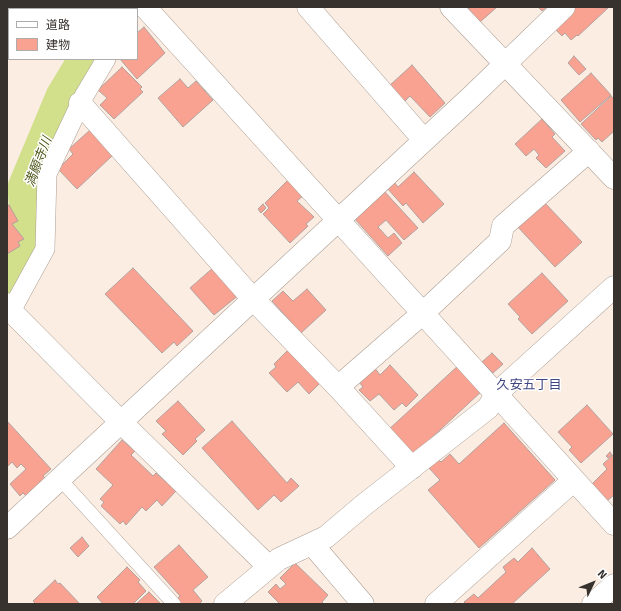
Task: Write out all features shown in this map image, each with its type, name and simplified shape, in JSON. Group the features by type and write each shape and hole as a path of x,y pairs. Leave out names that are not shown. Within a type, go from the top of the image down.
{"street":[{"path":"145,7 614,524"},
{"path":"308,7 424,140"},
{"path":"452,7 614,178"},
{"path":"11,517 60,480 338,219 506,64 564,7"},
{"path":"105,60 80,103 47,174 45,249 9,307 122,422 269,567"},
{"path":"80,103 253,299 338,387 412,468"},
{"path":"338,387 423,313 500,241 504,226 589,151"},
{"path":"236,600 279,559 326,537 488,408 496,394 614,287"},
{"path":"436,604 574,480"},
{"path":"312,544 363,604"},
{"path":"593,604 614,585"}],"lane":[{"path":"60,480 174,604"}],"building":[{"path":"467,7 497,7 480,22"},
{"path":"538,7 547,7 542,11"},
{"path":"576,7 608,8 578,36 577,35 571,40 565,33 562,36 554,28"},
{"path":"144,27 165,53 137,79 121,60 138,60 138,32"},
{"path":"574,56 586,69 579,75 568,63"},
{"path":"412,65 445,103 430,117 410,96 404,102 389,86"},
{"path":"122,67 142,87 140,89 143,92 114,119 100,105 107,98 98,90"},
{"path":"591,73 611,95 580,122 561,100"},
{"path":"180,79 188,88 196,81 213,100 183,127 158,98"},
{"path":"611,96 614,99 614,131 602,142 598,138 596,140 581,124"},
{"path":"542,119 555,134 552,137 565,151 546,168 536,158 539,155 534,149 526,156 515,144"},
{"path":"90,130 113,155 77,189 58,169 73,154 69,149"},
{"path":"414,172 444,204 423,223 406,203 403,206 387,188 394,182 398,187"},
{"path":"289,179 304,195 297,201 314,217 306,224 308,226 290,243 263,214 269,208 265,203"},
{"path":"384,191 418,228 404,240 386,220 378,227 388,238 394,233 402,243 388,256 354,218"},
{"path":"543,201 582,242 555,267 517,226"},
{"path":"263,204 266,208 261,213 258,209"},
{"path":"9,205 18,221 12,224 24,239 18,242 20,246 7,254 7,206"},
{"path":"214,267 240,294 214,315 190,288"},
{"path":"133,268 193,331 177,346 174,342 162,353 105,294"},
{"path":"542,273 568,301 532,334 518,319 520,317 508,304"},
{"path":"307,289 326,310 301,333 272,301 283,291 293,301"},
{"path":"291,347 322,381 309,394 298,382 287,392 269,373 276,367 274,364"},
{"path":"492,353 503,364 493,373 482,362"},
{"path":"460,364 483,390 413,455 387,431"},
{"path":"390,365 418,395 406,407 402,403 394,410 379,394 370,401 359,390 363,387 359,382 374,367 380,375"},
{"path":"178,401 205,430 195,439 197,441 183,455 162,434 166,431 156,421"},
{"path":"587,405 613,434 581,463 569,450 572,447 558,432"},
{"path":"7,421 51,469 43,476 45,478 26,496 23,493 20,496 10,484 26,469 21,464 17,468 12,462 7,467"},
{"path":"232,421 287,483 291,478 299,486 281,502 274,495 258,510 202,448"},
{"path":"504,423 555,480 479,548 428,490 440,480 428,467 437,458 441,462 450,454 459,464"},
{"path":"122,440 135,451 131,455 153,476 156,473 166,482 170,477 177,484 173,489 176,491 162,506 157,500 146,511 142,507 126,525 123,521 120,524 101,506 104,502 100,499 113,485 96,469"},
{"path":"610,452 612,455 608,458 606,456"},
{"path":"614,454 614,495 607,501 592,484 607,469 603,464"},
{"path":"82,537 89,546 78,557 70,548"},
{"path":"179,545 208,577 193,590 202,601 199,604 181,604 177,599 180,596 154,567"},
{"path":"532,548 550,569 512,604 466,604 464,602 474,594 478,598 506,572 503,567 514,558 518,562"},
{"path":"295,563 328,595 322,602 324,604 280,604 268,592 276,584 280,589 286,584 280,578"},
{"path":"127,567 140,580 138,582 146,591 133,604 103,604 97,597"},
{"path":"55,580 58,584 60,583 80,604 36,604 33,601"},
{"path":"149,592 161,604 136,604"}],"waterway":[{"name":"満願寺川","path":"7,290 32,247 27,188 65,97 87,60"}],"district":[{"name":"久安五丁目","path":"529,386"}]}
